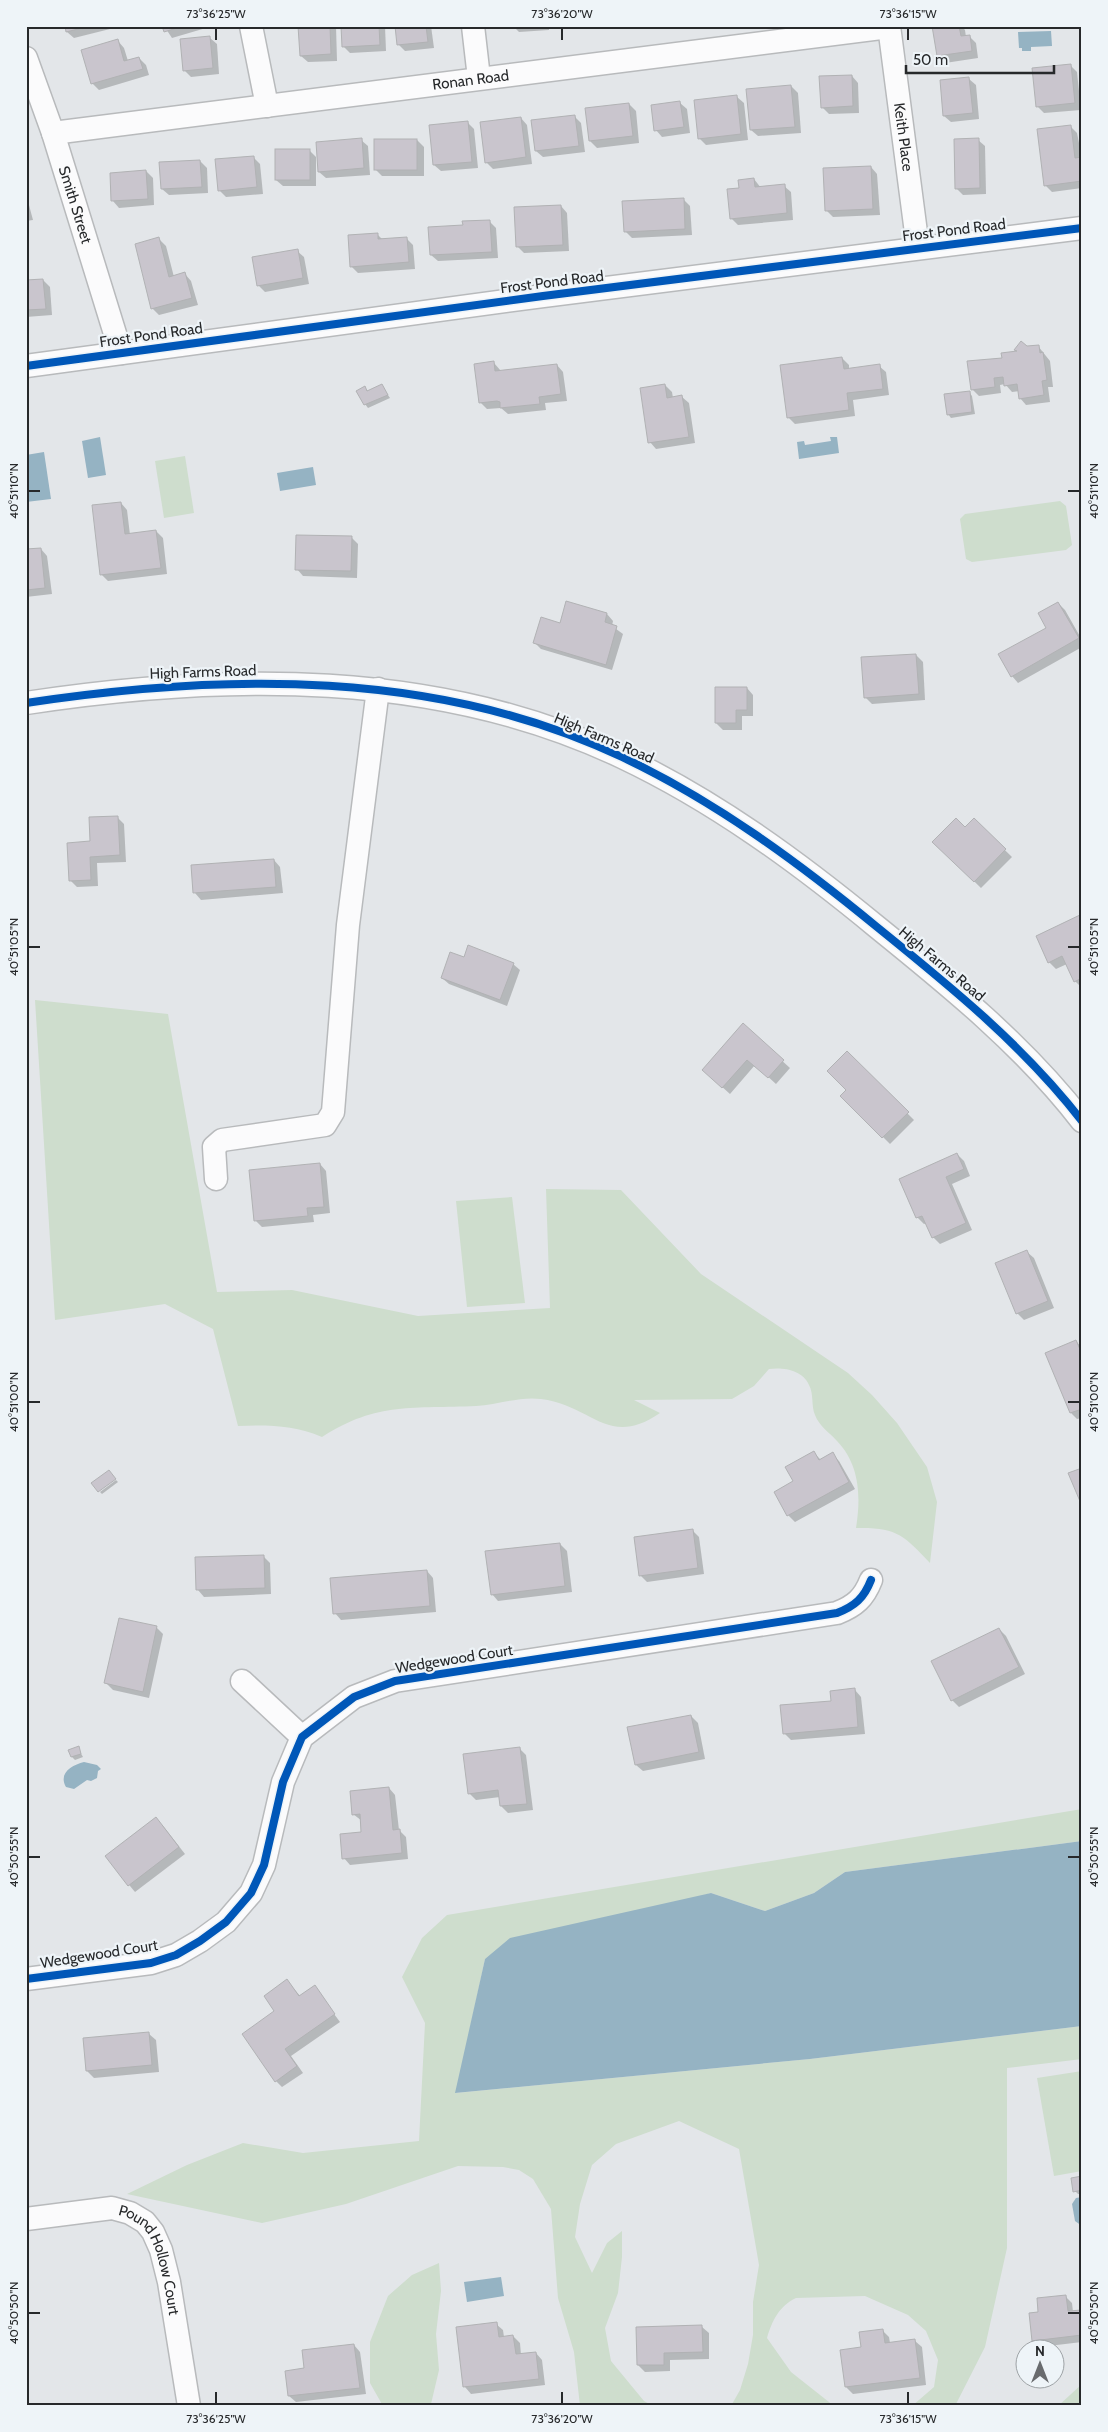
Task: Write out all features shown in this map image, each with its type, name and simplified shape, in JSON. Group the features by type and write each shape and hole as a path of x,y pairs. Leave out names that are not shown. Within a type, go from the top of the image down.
{"street":[{"path":"251,26 267,106"},
{"path":"473,26 479,78"},
{"name":"Ronan Road","path":"53,133 889,26"},
{"name":"Keith Place","path":"889,26 918,248"},
{"name":"Smith Street","path":"26,58 53,133 121,353"},
{"name":"Frost Pond Road","path":"26,366 1082,228"},
{"name":"High Farms Road","path":"26,703 155,686 281,684 378,688 431,697 498,712 575,737 622,757 669,782 750,831 834,892 950,986 1035,1065 1055,1086 1082,1121"},
{"path":"216,1179 214,1147 222,1140 325,1124 333,1112 348,925 378,688"},
{"name":"Wedgewood Court","path":"26,1979 151,1962 176,1955 200,1941 226,1922 251,1893 264,1865 283,1782 302,1737 354,1697 395,1681 823,1616 849,1608 859,1601 866,1592 871,1580"},
{"path":"242,1681 302,1737"},
{"name":"Pound Hollow Court","path":"26,2218 112,2208 130,2213 145,2222 153,2232 161,2250 169,2282 189,2406"}],"green space":[{"path":"185,456 194,513 164,518 155,461"},
{"path":"1060,501 1066,506 1072,545 1066,550 972,562 966,559 960,519 965,514"},
{"path":"35,1000 168,1014 217,1292 292,1290 418,1316 550,1308 546,1189 621,1190 701,1274 848,1373 872,1395 897,1423 927,1467 937,1502 930,1563 906,1539 890,1531 856,1528 858,1493 857,1482 850,1460 845,1450 817,1419 811,1389 806,1380 792,1371 769,1369 754,1386 732,1399 634,1400 660,1413 642,1423 627,1427 613,1426 600,1422 559,1403 533,1398 476,1406 397,1409 379,1412 342,1425 322,1437 301,1430 281,1427 238,1426 213,1329 165,1304 55,1320"},
{"path":"512,1197 525,1303 467,1307 456,1201"},
{"path":"1082,1809 1082,1841 845,1872 814,1893 765,1911 711,1893 485,1959 456,2093 810,2059 1082,2026 1082,2059 1007,2068 1007,2248 985,2347 955,2406 912,2406 934,2387 938,2360 926,2331 908,2315 865,2296 796,2298 785,2305 777,2315 767,2338 791,2372 834,2406 731,2406 740,2390 748,2364 753,2335 753,2302 759,2265 739,2149 679,2121 616,2144 592,2165 580,2204 575,2237 592,2273 607,2243 622,2231 622,2257 618,2293 605,2328 611,2361 644,2401 653,2406 580,2406 574,2352 558,2298 551,2209 533,2179 519,2170 503,2167 458,2166 346,2204 262,2223 127,2194 187,2165 243,2143 303,2153 419,2141 425,2023 402,1977 422,1938 447,1915"},
{"path":"1082,2071 1082,2171 1054,2176 1037,2078"},
{"path":"439,2263 441,2291 436,2334 439,2370 431,2404 430,2406 383,2406 370,2383 370,2342 388,2296 412,2275"},
{"path":"1082,2384 1082,2406 1058,2406"}],"water":[{"path":"1051,31 1052,46 1031,47 1031,51 1022,51 1022,48 1019,48 1018,32"},
{"path":"100,437 106,475 88,478 82,441"},
{"path":"830,437 837,437 839,453 799,459 797,442 804,441 805,445 831,441"},
{"path":"44,452 51,499 26,502 26,455"},
{"path":"313,467 316,485 280,491 277,473"},
{"path":"84,1762 97,1765 101,1769 98,1771 97,1778 91,1781 87,1780 74,1789 66,1787 64,1782 65,1774 75,1765"},
{"path":"1082,1841 1082,2026 810,2059 455,2093 485,1959 510,1938 711,1893 765,1911 814,1893 845,1872"},
{"path":"1082,2197 1082,2226 1075,2221 1072,2204 1076,2198"},
{"path":"501,2277 504,2296 467,2302 464,2282"}],"building":[{"path":"65,26 90,26 66,32"},
{"path":"162,26 183,26 164,32"},
{"path":"298,26 330,26 331,54 300,56"},
{"path":"341,26 379,26 380,45 342,47"},
{"path":"395,26 426,26 428,42 397,45"},
{"path":"932,26 959,26 961,36 970,35 972,51 937,56"},
{"path":"210,36 213,68 183,71 180,39"},
{"path":"118,39 124,61 139,57 143,69 91,84 81,50"},
{"path":"1071,64 1075,103 1036,107 1032,68"},
{"path":"852,75 853,106 821,108 819,76"},
{"path":"969,77 973,113 943,116 940,80"},
{"path":"791,85 795,127 750,130 746,89"},
{"path":"737,95 741,134 698,139 694,100"},
{"path":"680,101 684,127 654,131 651,105"},
{"path":"629,103 633,136 589,141 585,108"},
{"path":"575,115 579,146 535,151 531,120"},
{"path":"521,117 526,157 485,163 480,122"},
{"path":"468,121 472,162 433,165 429,125"},
{"path":"1071,125 1075,158 1082,157 1082,181 1044,186 1037,129"},
{"path":"362,138 364,168 318,172 316,142"},
{"path":"979,138 980,188 955,189 954,139"},
{"path":"374,139 417,139 417,170 374,170"},
{"path":"275,149 310,149 310,180 275,180"},
{"path":"254,156 257,187 218,191 215,159"},
{"path":"200,160 202,187 161,189 159,162"},
{"path":"871,166 873,209 825,211 823,168"},
{"path":"146,170 148,199 111,201 110,173"},
{"path":"754,178 755,187 785,184 787,213 730,219 727,189 739,188 738,180"},
{"path":"684,198 685,229 624,232 622,201"},
{"path":"561,205 563,245 516,247 514,207"},
{"path":"490,220 492,252 430,255 428,227 463,225 462,221"},
{"path":"378,233 378,239 407,237 409,262 350,267 348,235"},
{"path":"159,237 169,277 185,272 192,298 151,309 135,244"},
{"path":"298,249 303,278 257,286 252,257"},
{"path":"43,279 46,309 26,310 26,280"},
{"path":"1021,341 1027,346 1039,345 1040,353 1043,352 1047,380 1042,381 1044,395 1019,399 1017,384 1004,386 1003,377 994,378 995,387 971,390 967,361 1002,358 1001,353 1017,351 1014,350"},
{"path":"842,357 844,369 880,364 883,389 847,393 849,410 787,418 780,365"},
{"path":"494,361 495,371 557,364 561,394 539,397 540,404 500,408 500,402 497,401 479,403 474,364"},
{"path":"382,384 388,395 364,405 356,391 365,386 367,391"},
{"path":"665,384 667,398 682,395 689,437 648,443 640,388"},
{"path":"970,391 972,412 947,415 944,394"},
{"path":"121,502 125,534 156,530 161,568 100,575 92,505"},
{"path":"296,535 352,536 351,571 295,570"},
{"path":"41,548 45,588 26,590 26,549"},
{"path":"566,601 607,613 605,622 617,626 606,665 533,643 541,617 560,623"},
{"path":"1058,602 1079,638 1011,677 998,654 1046,628 1038,613"},
{"path":"916,654 919,694 864,698 861,657"},
{"path":"715,687 747,687 747,710 736,710 736,723 715,723"},
{"path":"118,816 120,855 90,857 91,880 69,881 67,843 90,841 89,817"},
{"path":"956,818 965,827 974,818 1006,849 974,882 932,842"},
{"path":"274,859 276,887 193,893 191,865"},
{"path":"1082,914 1082,978 1074,982 1062,956 1048,963 1036,936"},
{"path":"468,945 514,963 500,1000 441,978 450,952 464,957"},
{"path":"743,1023 784,1060 768,1078 747,1060 722,1088 702,1070"},
{"path":"847,1051 909,1112 882,1138 840,1096 846,1090 827,1071"},
{"path":"957,1153 964,1169 946,1177 966,1223 932,1238 922,1216 916,1218 899,1179"},
{"path":"320,1163 324,1207 307,1208 308,1216 254,1221 249,1170"},
{"path":"1027,1250 1048,1301 1016,1314 995,1263"},
{"path":"1076,1340 1082,1354 1082,1409 1070,1413 1045,1353"},
{"path":"814,1451 819,1460 833,1452 849,1482 787,1516 774,1492 793,1481 785,1467"},
{"path":"1082,1468 1082,1506 1068,1473"},
{"path":"109,1470 116,1479 98,1492 91,1483"},
{"path":"693,1529 698,1568 639,1576 634,1537"},
{"path":"560,1543 565,1586 491,1595 485,1551"},
{"path":"264,1555 265,1588 196,1590 195,1557"},
{"path":"427,1570 430,1606 333,1614 330,1578"},
{"path":"119,1618 157,1626 143,1692 104,1683"},
{"path":"999,1628 1019,1667 951,1701 931,1661"},
{"path":"855,1688 858,1727 783,1734 780,1705 831,1701 830,1691"},
{"path":"691,1715 699,1752 635,1765 627,1727"},
{"path":"79,1746 81,1754 71,1757 68,1750"},
{"path":"520,1747 527,1804 500,1806 498,1790 468,1794 463,1754"},
{"path":"389,1787 393,1830 400,1829 402,1853 342,1859 340,1834 361,1832 360,1814 352,1815 350,1791"},
{"path":"156,1817 179,1847 128,1886 105,1856"},
{"path":"287,1979 299,1996 315,1985 335,2014 285,2049 297,2066 275,2082 242,2034 274,2011 264,1996"},
{"path":"149,2032 152,2065 86,2071 83,2038"},
{"path":"1082,2176 1082,2190 1073,2192 1071,2178"},
{"path":"1066,2295 1068,2311 1082,2310 1082,2335 1032,2340 1029,2313 1038,2312 1037,2298"},
{"path":"497,2322 499,2337 513,2335 516,2354 536,2352 539,2379 463,2387 456,2327"},
{"path":"702,2325 703,2352 664,2353 664,2365 637,2365 636,2327"},
{"path":"883,2329 885,2343 915,2339 920,2378 845,2387 840,2350 861,2347 859,2332"},
{"path":"354,2344 360,2388 288,2396 285,2371 304,2368 302,2350"}],"cycle path":[{"path":"26,366 543,296 1082,228"},
{"path":"26,703 101,693 177,686 253,684 329,686 404,693 479,707 551,728 622,757 656,774 723,813 786,856 904,949 985,1018 1036,1067 1082,1121"},
{"path":"26,1979 151,1963 176,1955 200,1941 226,1922 251,1893 264,1865 283,1782 302,1737 354,1697 395,1681 837,1613 858,1601 871,1580"}]}
